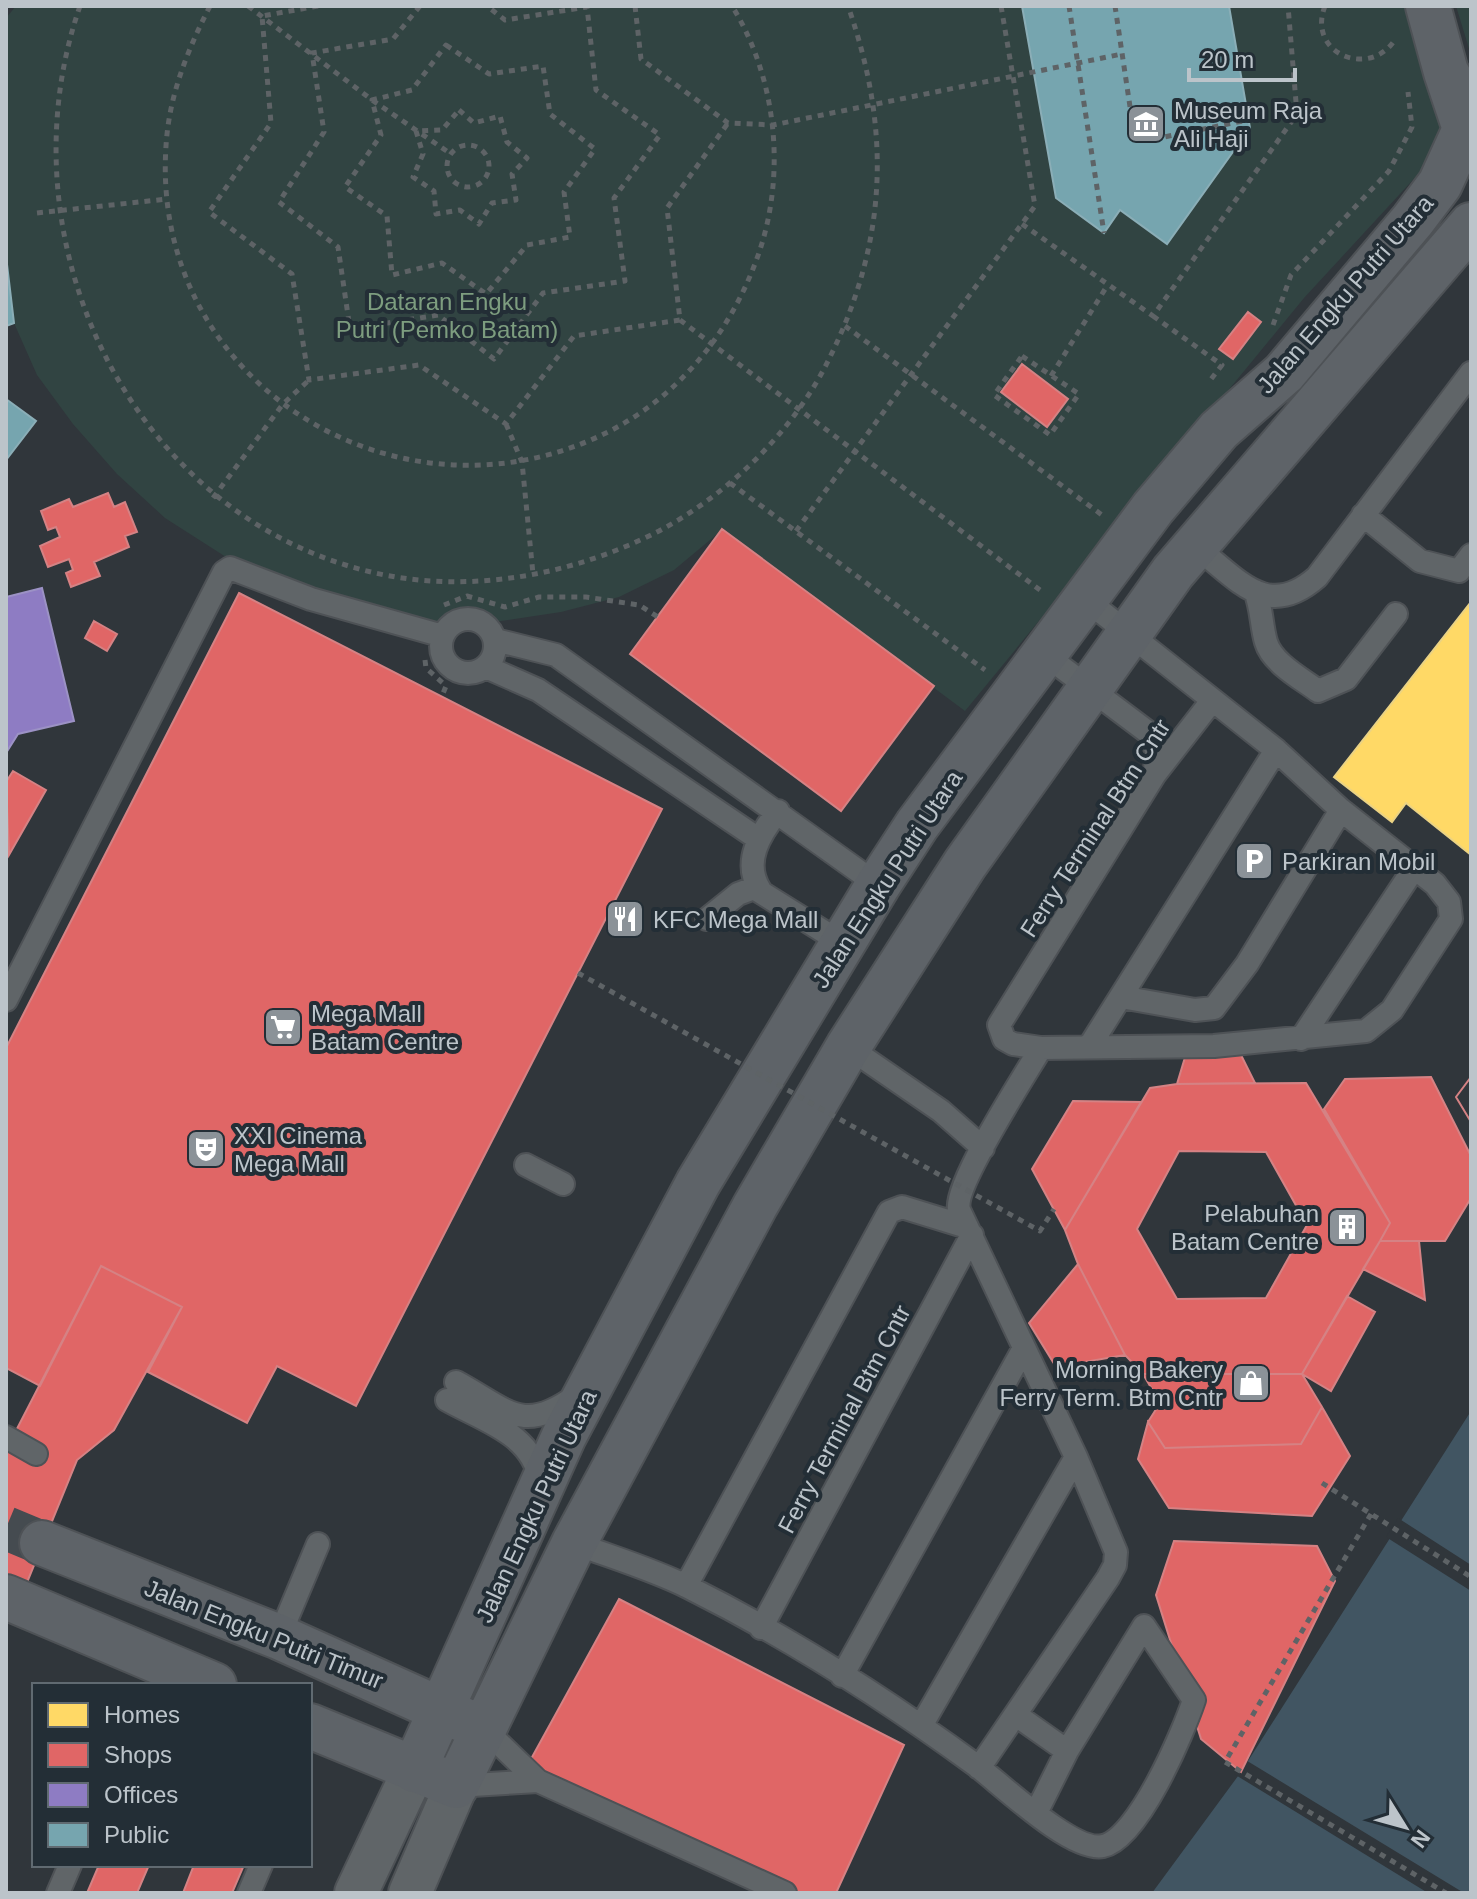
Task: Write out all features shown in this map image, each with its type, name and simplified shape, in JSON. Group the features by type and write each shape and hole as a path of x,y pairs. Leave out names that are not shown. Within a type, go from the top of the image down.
{"main road":[{"path":"1428,6 1426,76 1471,114"},
{"name":"Jalan Engku Putri Utara","path":"414,1770 564,1436 698,1183 878,885 917,825 1153,508 1219,430 1284,373 1413,220 1455,158 1465,129 1426,76"},
{"name":"Jalan Engku Putri Utara","path":"456,1786 574,1543 755,1206 848,1047 965,864 1128,635 1196,547 1471,225"},
{"name":"Jalan Engku Putri Timur","path":"42,1543 279,1637 484,1729"},
{"path":"6,1597 151,1673 204,1683"},
{"path":"312,1727 456,1786"}],"street":[{"path":"356,1893 414,1770"},
{"path":"410,1893 456,1786"}],"lane":[{"path":"1196,547 1255,591 1275,598 1289,597 1304,588 1471,373"},
{"path":"1363,515 1420,561 1459,571 1471,555"},
{"path":"6,1000 224,572 230,568 311,599 443,636"},
{"path":"1255,591 1261,606 1266,646 1289,670 1318,691 1346,679 1396,614"},
{"path":"979,1768 1115,1565 1116,1552 1076,1457 959,1210 958,1195 983,1148 1041,1048 1214,1046 1366,1031 1392,1010 1451,919 1449,902 1415,867 1341,810 1276,750 1211,702 1085,599"},
{"path":"470,618 486,625 495,640 495,650 486,667 469,674 451,668 441,653 443,636 453,623 470,618"},
{"path":"495,640 556,655 878,885"},
{"path":"1044,654 1149,733 1156,750 1155,774"},
{"path":"486,667 538,690 757,838"},
{"name":"Ferry Terminal Btm Cntr","path":"1041,1048 1013,1044 1004,1039 999,1025 1155,774 1211,702"},
{"path":"1089,1047 1276,750"},
{"path":"1121,997 1195,1010 1214,1008 1247,964 1341,810"},
{"path":"778,811 757,838 753,874 760,890 842,943"},
{"path":"1301,1039 1415,867"},
{"path":"707,919 738,894 760,890"},
{"path":"848,1047 941,1111 983,1148"},
{"path":"526,1165 563,1184"},
{"path":"686,1586 889,1212 902,1207 970,1231"},
{"name":"Ferry Terminal Btm Cntr","path":"761,1628 970,1231"},
{"path":"842,1676 1024,1348"},
{"path":"541,1489 537,1464 525,1445 451,1391 521,1417 542,1417 573,1398 599,1375"},
{"path":"6,1437 36,1454"},
{"path":"921,1726 1076,1457"},
{"path":"574,1543 686,1586 761,1628 921,1726 1036,1813 1085,1845 1103,1846 1125,1834 1177,1746 1194,1700 1144,1626 1067,1751 1036,1813"},
{"path":"279,1637 318,1544"},
{"path":"1016,1715 1067,1751"},
{"path":"484,1729 538,1781 785,1893"},
{"path":"456,1786 538,1781"},
{"path":"58,1893 69,1867"},
{"path":"249,1893 260,1867"}],"path":[{"path":"67,27 80,6"},
{"path":"210,6 189,47 173,96 166,147 167,199 177,246 199,302 217,334 247,372 283,404 325,432 372,451 421,464 471,467 522,462 578,447 629,421 676,386 714,343 744,294 764,239 774,182 773,125 762,74 732,6"},
{"path":"248,6 372,100 451,154"},
{"path":"262,16 318,6"},
{"path":"312,53 393,39 420,6"},
{"path":"312,53 324,132 279,202 338,247 350,329 438,315 494,359 543,293 625,281 614,198 660,135 596,90 587,7 505,20 487,6"},
{"path":"635,6 641,59 728,123 773,125 1122,54"},
{"path":"144,433 190,480 243,520 302,550 364,570 430,581 495,581 561,569 624,549 683,518 730,483 782,430 821,376 845,326 870,253 879,187 874,106 865,56 848,6"},
{"path":"796,531 1035,206 1001,6"},
{"path":"1069,6 1104,233"},
{"path":"1115,6 1132,120 1154,139 1248,120"},
{"path":"1022,224 1153,316 1297,114 1288,6"},
{"path":"1325,6 1321,24 1324,38 1343,57 1370,60 1382,55 1398,35 1401,50"},
{"path":"262,16 271,123 209,212 292,274 309,380"},
{"path":"446,45 489,74 543,66 550,114 595,149 564,192 570,237 527,245 486,294 442,263 392,275 387,216 345,187 381,135 372,100 412,90 446,45"},
{"path":"1284,373 1273,339 1273,319 1291,275 1389,171 1412,127 1426,76"},
{"path":"459,110 474,123 500,116 507,142 527,158 512,174 516,200 492,203 479,224 460,210 436,214 434,191 413,177 423,154 416,131 442,130 459,110"},
{"path":"680,320 667,208 728,123"},
{"path":"468,145 481,149 488,160 484,179 472,186 458,184 449,173 451,154 468,145"},
{"path":"37,213 167,199"},
{"path":"37,202 40,227"},
{"path":"1051,376 1107,286"},
{"path":"506,424 574,336 680,320 1047,596 1039,607"},
{"path":"845,326 1106,518"},
{"path":"1022,356 1051,376 1079,394 1050,435 994,395 1022,356"},
{"path":"213,498 283,404 309,380 419,365 506,424 522,462 533,574"},
{"path":"730,483 989,674 998,663"},
{"path":"578,973 1040,1231 1054,1209"},
{"path":"1322,1483 1471,1577"},
{"path":"1371,1514 1225,1762 1446,1893"}],"green space":[{"name":"Dataran Engku Putri (Pemko Batam)","path":"16,6 1440,6 1446,144 1304,298 965,711 722,530 674,570 619,597 561,612 501,621 440,623 383,618 251,573 165,518 117,474 73,424 37,375 14,323 6,256 6,18"},
{"path":"1456,6 1471,6 1471,55"}],"water":[{"path":"1471,1411 1471,1893 1152,1893 1241,1772"}],"pier":[{"path":"1398,1518 1471,1565 1471,1591 1386,1537"},
{"path":"1244,1759 1464,1893 1428,1893 1234,1774"}],"building: Homes":[{"path":"1471,602 1471,855 1406,803 1392,822 1334,777"}],"building: Shops":[{"path":"1248,312 1261,322 1233,359 1219,349"},
{"path":"1022,364 1068,399 1047,427 1001,392"},
{"path":"108,493 114,507 125,502 137,532 125,536 129,547 94,562 100,576 71,587 66,573 73,570 69,559 48,567 40,546 60,537 56,527 48,530 41,511 69,499 73,507"},
{"path":"722,529 934,686 841,811 630,654"},
{"name":"Mega Mall Batam Centre","path":"239,593 662,809 356,1406 277,1366 247,1423 148,1372 182,1307 101,1266 40,1386 6,1368 6,1048"},
{"path":"94,621 117,634 107,651 85,638"},
{"path":"13,771 46,790 9,855 6,782"},
{"path":"1240,1053 1255,1083 1177,1084 1186,1054"},
{"path":"1431,1077 1471,1156 1471,1198 1445,1241 1380,1241 1390,1223 1324,1109 1345,1079"},
{"path":"1471,1077 1471,1122 1456,1097"},
{"path":"1471,1077 1471,1122 1456,1097"},
{"name":"Pelabuhan Batam Centre","path":"1306,1083 1390,1223 1302,1374 1143,1374 1125,1355 1078,1264 1065,1230 1150,1088 1177,1084","holes":["1179,1151 1266,1152 1307,1225 1266,1298 1177,1299 1137,1229"]},
{"path":"1073,1101 1141,1102 1065,1230 1032,1169"},
{"path":"1380,1241 1419,1241 1425,1300 1363,1269"},
{"path":"1078,1264 1125,1355 1056,1367 1029,1323"},
{"path":"101,1266 182,1307 114,1430 77,1460 26,1585 6,1577 6,1450"},
{"path":"1347,1296 1375,1312 1331,1391 1302,1374"},
{"path":"1143,1374 1302,1374 1322,1407 1301,1444 1165,1448 1148,1422 1160,1403"},
{"path":"1322,1407 1350,1456 1312,1516 1169,1508 1138,1459 1148,1422 1165,1448 1301,1444"},
{"path":"1174,1541 1317,1546 1335,1581 1241,1772 1201,1739 1156,1595"},
{"path":"619,1599 904,1745 836,1893 794,1893 526,1768"},
{"path":"98,1867 148,1867 137,1893 87,1893"},
{"path":"193,1867 243,1867 232,1893 183,1893"}],"building: Offices":[{"path":"42,588 74,721 18,734 6,753 6,597"}],"building: Public":[{"name":"Museum Raja Ali Haji","path":"1022,6 1229,6 1250,128 1167,244 1120,210 1104,233 1056,198"},
{"path":"6,256 14,323 6,326"},
{"path":"6,399 36,421 6,460"}],"tunnel":[{"path":"6,1528 42,1543"}],"place":[{"name":"Museum Raja Ali Haji","path":"1146,124"},
{"name":"Parkiran Mobil","path":"1254,861"},
{"name":"KFC Mega Mall","path":"625,919"},
{"name":"Mega Mall Batam Centre","path":"283,1027"},
{"name":"XXI Cinema Mega Mall","path":"206,1149"},
{"name":"Pelabuhan Batam Centre","path":"1347,1227"},
{"name":"Morning Bakery Ferry Term. Btm Cntr","path":"1251,1383"}]}
